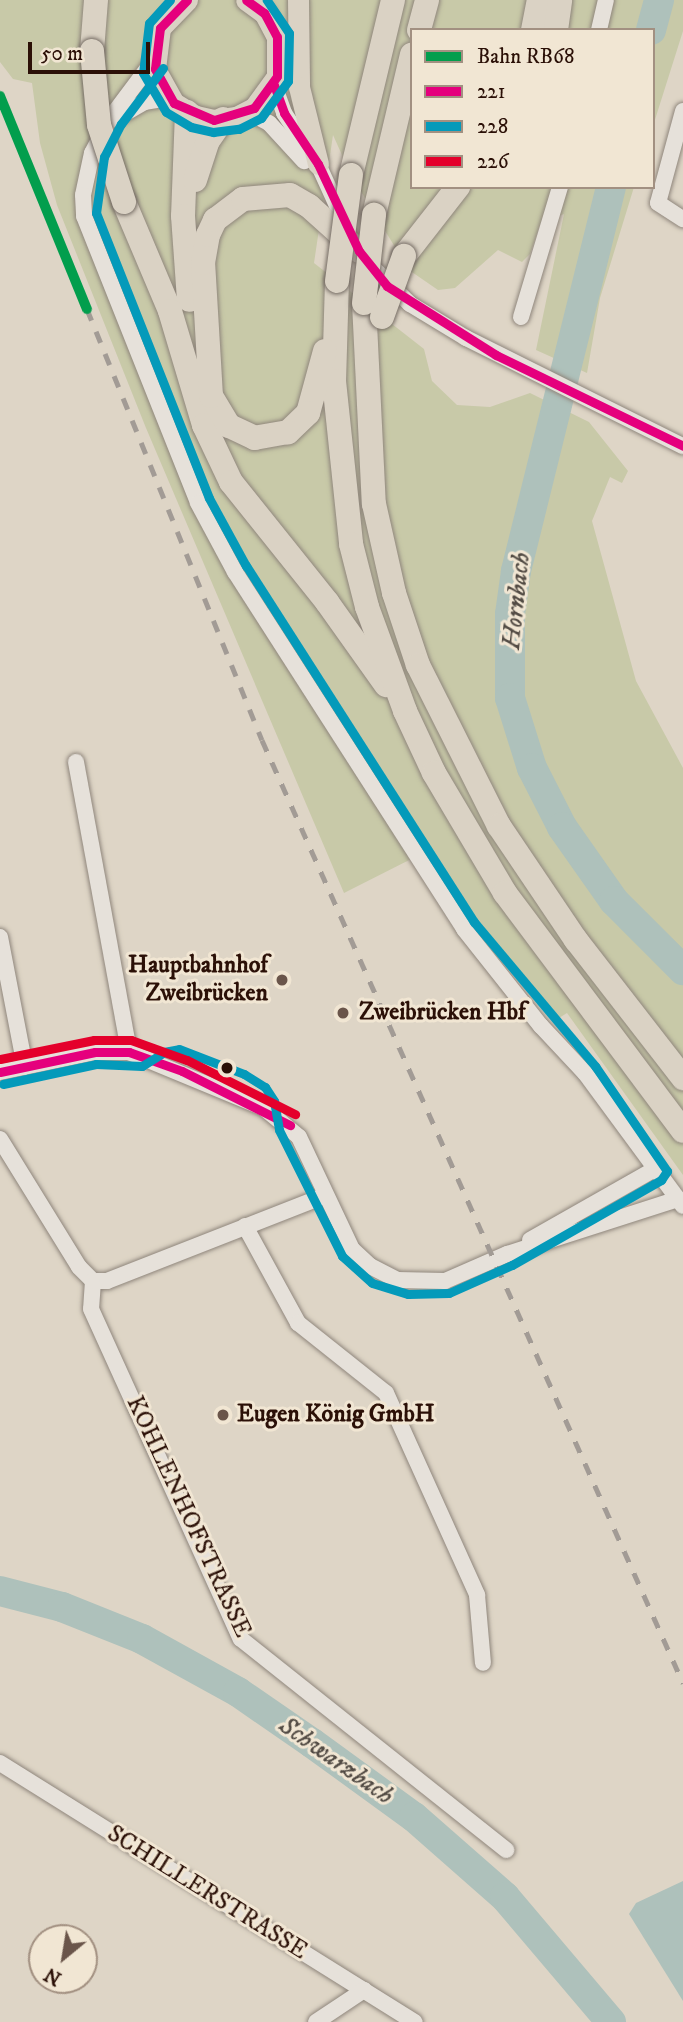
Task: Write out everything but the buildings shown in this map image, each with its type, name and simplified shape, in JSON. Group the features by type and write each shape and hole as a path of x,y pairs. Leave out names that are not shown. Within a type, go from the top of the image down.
{"highway":[{"path":"96,0 92,51 99,125 124,202 170,311 194,396 231,482 327,602 405,711"},
{"path":"393,0 351,175 333,331 339,453 351,544 367,607 405,711 434,774 505,893 683,1131"},
{"path":"533,28 538,0"},
{"path":"556,28 559,0"},
{"path":"421,28 427,1"},
{"path":"410,62 374,215 368,422 374,504 394,593 418,665 454,744 499,826 576,940 683,1078"},
{"path":"178,105 194,396"},
{"path":"206,330 194,263 192,199 207,142 223,119"},
{"path":"373,310 404,256 456,189"},
{"path":"333,331 309,413 288,432 265,439 240,434 219,416 211,396 203,263 208,235 215,220 243,199 290,195 359,251"}],"main road":[{"path":"176,4 157,35 153,61 178,105 223,119 248,112 274,85 280,46 263,7 246,0"},
{"path":"298,0 299,86 318,164"}],"street":[{"path":"599,28 606,0"},
{"path":"153,61 105,128 85,173 84,216 212,532 464,929 541,1026 585,1073 681,1202 507,1254"},
{"path":"274,85 284,113 318,164 359,251 387,286 410,304 533,373 683,446"},
{"path":"105,128 132,107 178,105"},
{"path":"683,111 658,203 683,219"},
{"path":"248,112 270,123 292,145 334,202"},
{"path":"521,317 559,189"},
{"path":"76,762 129,1052"},
{"path":"0,937 25,1067"},
{"path":"0,1072 94,1052 129,1052 181,1071 290,1125 359,1257 397,1280 445,1281 507,1254 655,1169"},
{"path":"0,1139 79,1267 93,1281 107,1281 326,1195"},
{"path":"245,1226 298,1323 386,1393 477,1595 483,1663"},
{"name":"KOHLENHOFSTRASSE","path":"93,1281 91,1309 241,1639 506,1850"},
{"name":"SCHILLERSTRASSE","path":"0,1763 415,2022"},
{"path":"316,2022 365,1990"}],"green space":[{"path":"0,0 683,0 683,31 655,120 655,28 410,28 410,189 633,189 600,298 587,373 536,350 564,214 541,222 530,254 522,262 498,250 455,288 438,290 409,270 351,175 333,135 314,263 424,349 432,381 457,405 490,407 530,393 589,422 628,471 622,483 610,477 592,521 636,681 683,768 683,1175 567,1013 559,1018 509,967 429,850 344,893 146,428 57,205 40,143 32,83 13,79 0,62"}],"shaded area":[{"path":"683,1881 683,2001 629,1914 636,1903"}],"waterway":[{"name":"Hornbach","path":"652,28 659,0"},
{"name":"Hornbach","path":"611,189 516,571 510,614 510,698 532,768 562,827 614,901 683,970"},
{"name":"Schwarzbach","path":"0,1591 62,1607 142,1639 238,1692 312,1743 414,1817 505,1897 611,2022"}],"railway":[{"path":"87,309 262,740 683,1683"}],"rail line":[{"name":"RB68","path":"0,96 87,309"}],"transit line":[{"name":"228","path":"170,0 149,23 143,73 166,112 191,127 213,132 239,129 261,118 288,81 289,33 267,0"},
{"name":"221","path":"187,0 160,28 155,69 174,103 214,120 254,108 277,76 277,37 264,13 246,0"},
{"name":"228","path":"3,1084 96,1064 142,1066 164,1052 179,1049 244,1074 265,1087 274,1101 279,1130 342,1256 372,1283 408,1294 449,1293 512,1265 661,1180 667,1171 595,1066 474,922 246,566 209,498 96,213 104,157 121,124 163,68"},
{"name":"221","path":"274,85 284,113 318,164 359,251 387,286 496,355 683,446"},
{"name":"226","path":"0,1059 94,1040 131,1040 187,1060 295,1114"},
{"name":"221","path":"0,1072 95,1052 129,1052 182,1071 290,1125"}],"place":[{"name":"Hauptbahnhof Zweibrücken","path":"282,980"},
{"name":"Zweibrücken Hbf","path":"343,1013"},
{"name":"Eugen König GmbH","path":"223,1415"}]}
